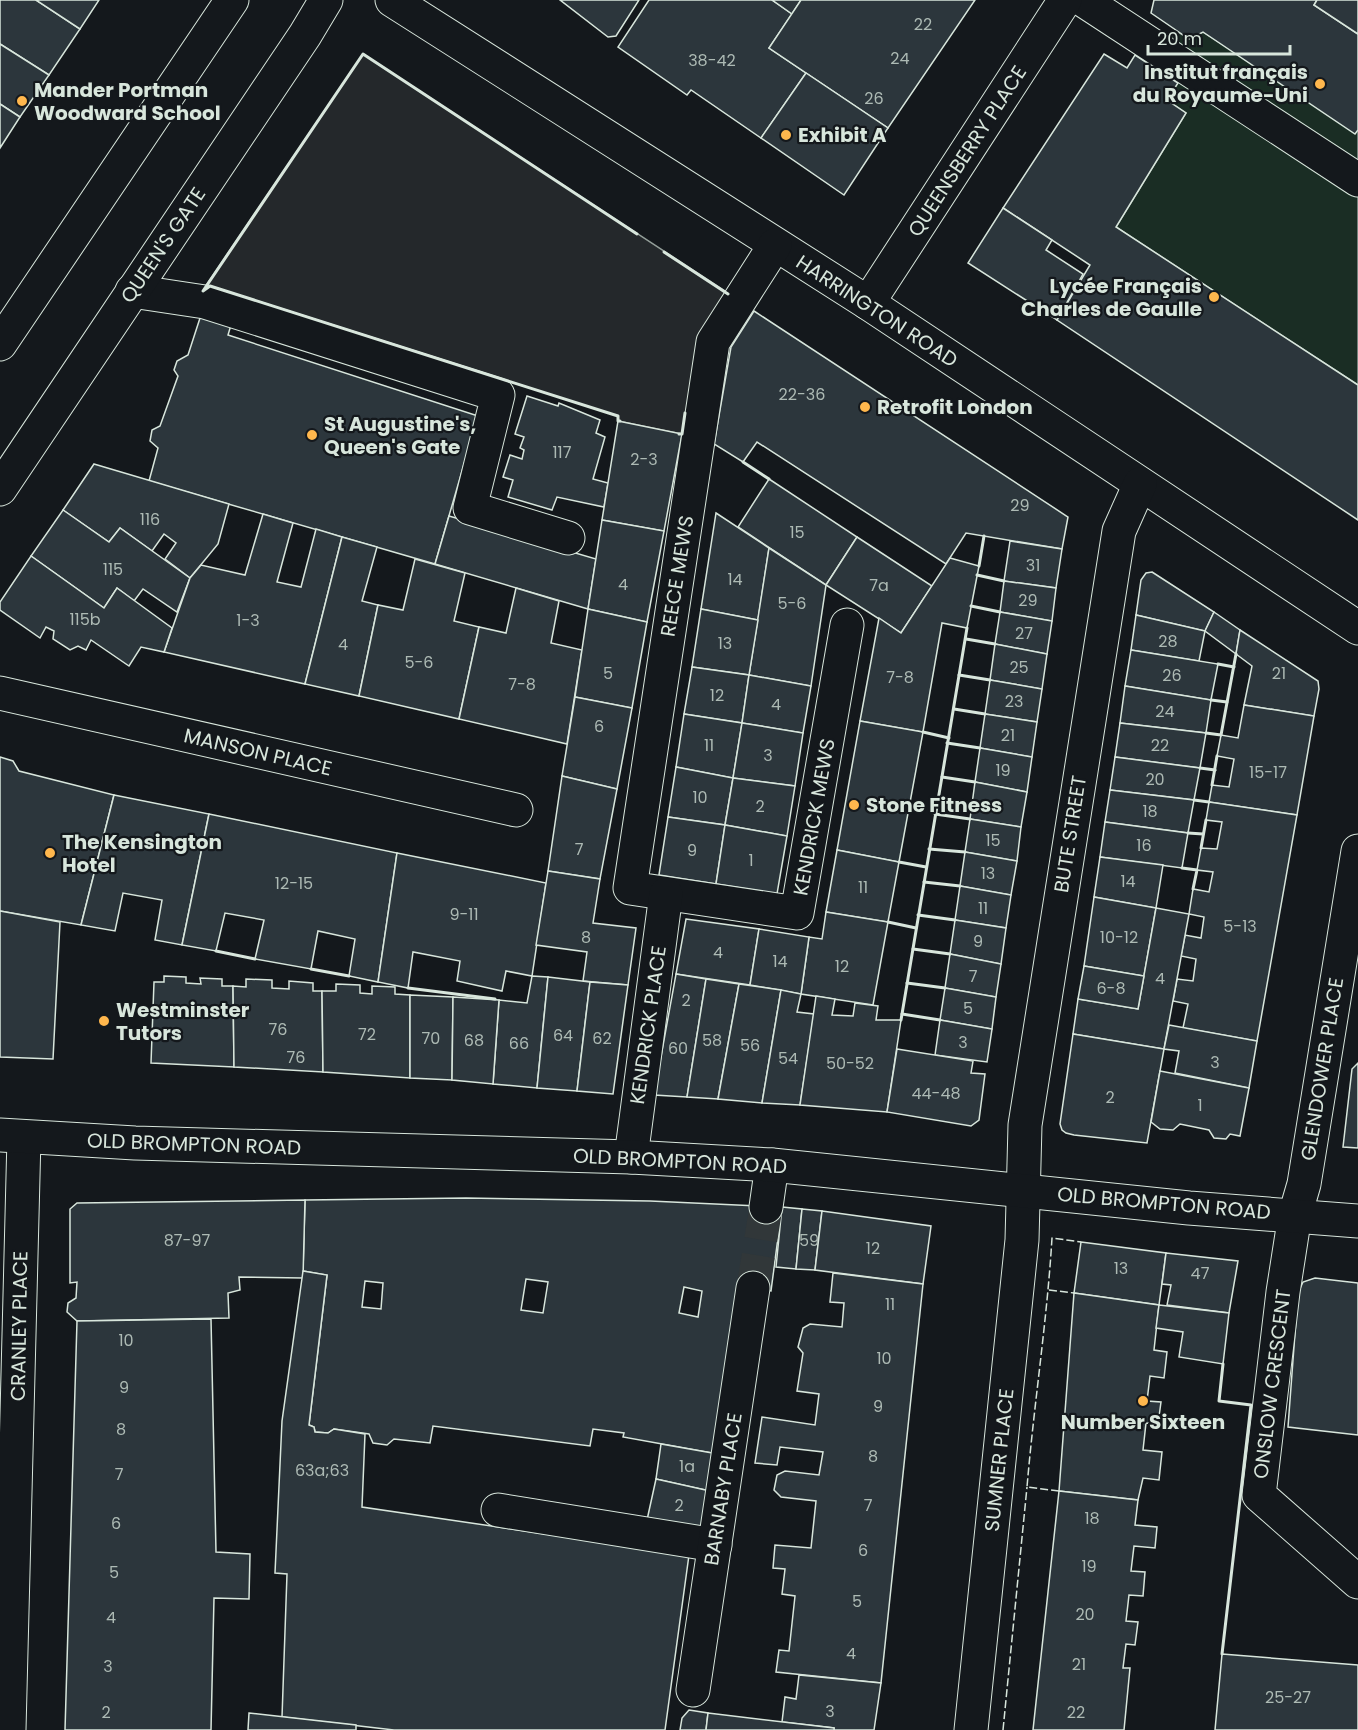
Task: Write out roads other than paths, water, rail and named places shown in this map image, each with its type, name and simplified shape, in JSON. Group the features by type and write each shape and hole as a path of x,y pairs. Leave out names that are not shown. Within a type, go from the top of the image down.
{"street":[{"path":"0,344 232,0"},
{"name":"QUEEN'S GATE","path":"0,489 305,35 326,0"},
{"name":"HARRINGTON ROAD","path":"393,0 868,303 1358,628"},
{"name":"QUEENSBERRY PLACE","path":"868,303 1065,0"},
{"path":"1083,0 1358,180"},
{"name":"REECE MEWS","path":"666,894 630,888 713,342 775,245"},
{"path":"132,291 205,302 498,395 470,508 568,538"},
{"name":"BUTE STREET","path":"1023,1190 1025,1125 1110,583 1119,531 1140,484"},
{"name":"KENDRICK MEWS","path":"666,894 797,913 847,625"},
{"name":"MANSON PLACE","path":"0,693 516,810"},
{"name":"GLENDOWER PLACE","path":"1295,1215 1304,1184 1358,851"},
{"name":"KENDRICK PLACE","path":"631,1157 666,894"},
{"name":"OLD BROMPTON ROAD","path":"12,1136 135,1143 631,1157 772,1165 1189,1208 1358,1221"},
{"name":"CRANLEY PLACE","path":"9,1730 12,1136"},
{"path":"766,1207 772,1165"},
{"name":"SUMNER PLACE","path":"971,1730 1022,1240 1023,1190"},
{"name":"ONSLOW CRESCENT","path":"1295,1215 1283,1292 1259,1495 1358,1582"},
{"name":"BARNABY PLACE","path":"693,1690 753,1288"},
{"path":"498,1510 715,1545"}],"tunnel":[{"path":"753,1288 766,1207"}],"place":[{"name":"Institut français du Royaume-Uni","path":"1320,84"},
{"name":"Mander Portman Woodward School","path":"22,101"},
{"name":"Exhibit A","path":"786,135"},
{"name":"Lycée Français Charles de Gaulle","path":"1214,297"},
{"name":"Retrofit London","path":"865,407"},
{"name":"St Augustine's, Queen's Gate","path":"312,435"},
{"name":"Stone Fitness","path":"854,805"},
{"name":"The Kensington Hotel","path":"50,853"},
{"name":"Westminster Tutors","path":"104,1021"},
{"name":"Number Sixteen","path":"1143,1401"}]}
